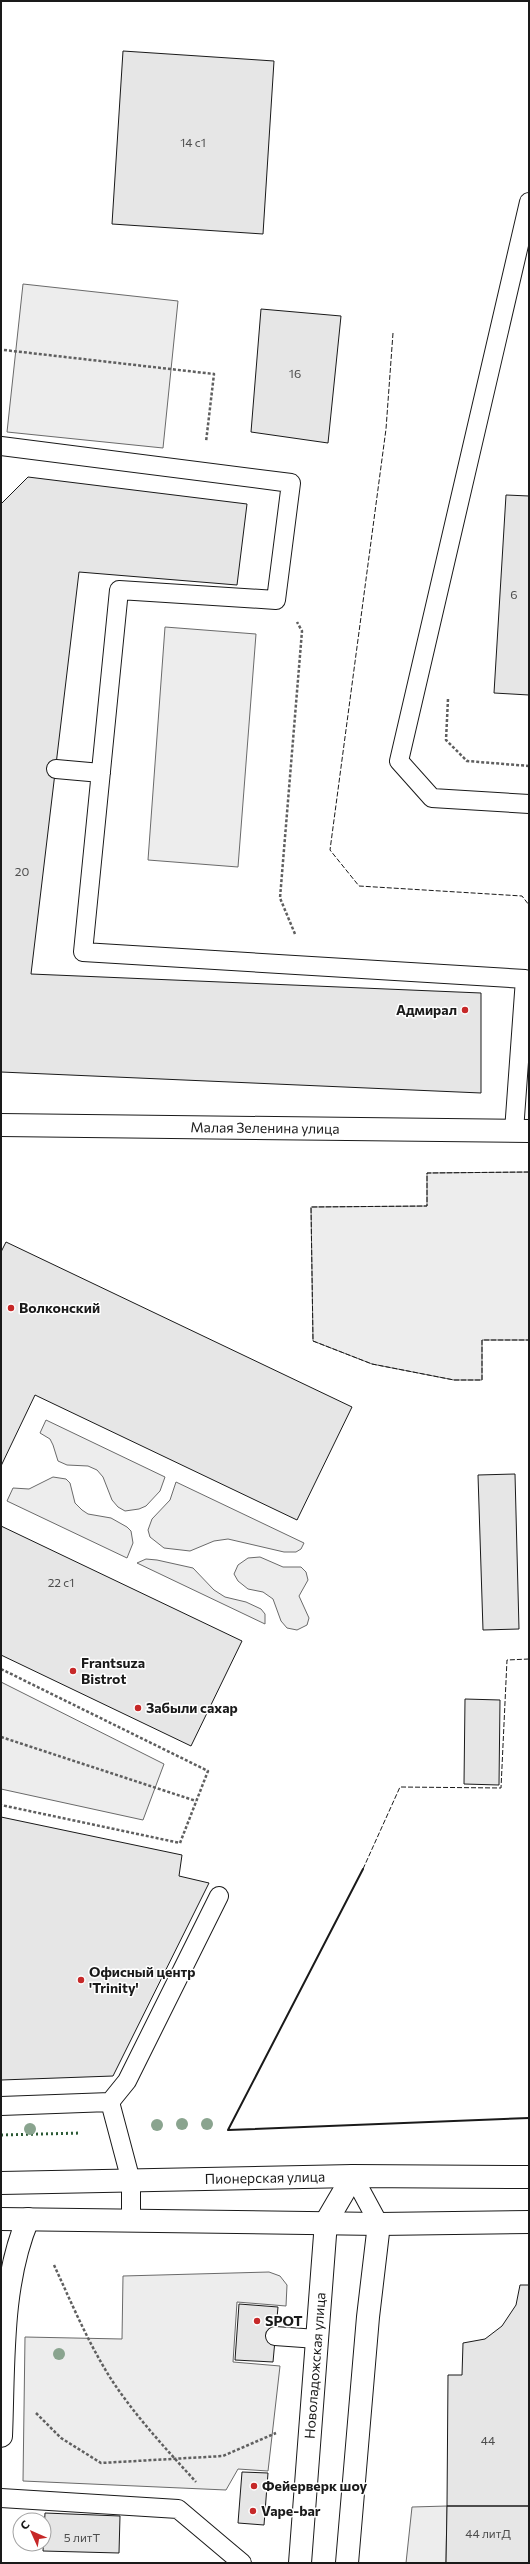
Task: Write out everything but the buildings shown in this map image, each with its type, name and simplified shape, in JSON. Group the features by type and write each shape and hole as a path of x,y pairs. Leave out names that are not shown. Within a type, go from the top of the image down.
{"street":[{"name":"Малая Зеленина улица","path":"1,1125 521,1131"},
{"name":"Пионерская улица","path":"1,2183 353,2176 529,2177"},
{"name":"Новоладожская улица","path":"300,2563 326,2222 353,2176"},
{"path":"1,2219 326,2222 379,2224 529,2222"},
{"path":"1,2436 7,2282 15,2249 28,2219"},
{"path":"347,2563 368,2316 379,2224"}],"lane":[{"path":"529,202 399,761 432,798 529,804"},
{"path":"1,446 291,484 276,600 119,590 83,952 525,979 521,1131"},
{"path":"56,769 101,773"},
{"path":"1,2106 110,2102 127,2081 219,1896"},
{"path":"110,2102 122,2140 131,2180 131,2220"},
{"path":"353,2176 379,2224"},
{"path":"275,2336 317,2339"},
{"path":"1,2498 178,2508 242,2563"}],"path":[{"path":"4,350 214,374 202,472"},
{"path":"278,584 302,631 280,898 309,966"},
{"path":"1,1670 208,1771 180,1843 1,1805"},
{"path":"1,1738 196,1801"},
{"path":"54,2265 88,2339 113,2381 175,2459 198,2484"},
{"path":"2,2387 25,2403 61,2438 101,2463 223,2456 282,2430"}],"shaded area":[{"path":"23,284 178,301 163,448 7,432"},
{"path":"165,627 256,634 238,867 148,860"},
{"path":"529,1172 529,1340 482,1340 482,1380 454,1380 372,1364 313,1341 311,1207 427,1206 427,1173"},
{"path":"46,1420 165,1477 160,1491 146,1506 139,1509 125,1511 118,1507 112,1500 103,1477 97,1470 88,1466 67,1465 58,1461 50,1439 40,1433"},
{"path":"53,1477 66,1479 70,1483 75,1503 82,1510 88,1514 111,1518 131,1531 133,1543 127,1558 7,1501 13,1488 29,1489"},
{"path":"176,1482 304,1543 301,1549 296,1552 284,1552 228,1539 214,1541 190,1551 164,1548 150,1537 148,1530 152,1519 170,1500"},
{"path":"260,1557 283,1567 301,1567 306,1572 308,1580 299,1596 309,1618 307,1625 297,1630 287,1628 281,1621 273,1599 263,1592 248,1589 238,1581 234,1574 238,1565 248,1558"},
{"path":"146,1559 193,1568 214,1590 225,1597 246,1602 261,1609 265,1614 265,1624 137,1563"},
{"path":"1,1682 164,1764 143,1820 1,1789"},
{"path":"269,2272 280,2276 287,2285 286,2306 237,2302 233,2362 280,2366 268,2471 238,2469 226,2490 23,2481 25,2337 122,2339 123,2276"},
{"path":"447,2506 446,2563 406,2563 412,2507"}],"hedge":[{"path":"1,2135 81,2133"}],"fence":[{"path":"393,333 386,429 330,850 359,886 522,896 529,905"},
{"path":"529,1172 427,1173 427,1206 311,1207 313,1341 372,1364 454,1380 482,1380 482,1340 529,1340"},
{"path":"363,1869 400,1787 501,1788 507,1660 529,1659"}],"wall":[{"path":"363,1869 228,2130 529,2118"}],"place":[{"name":"Адмирал","path":"465,1010"},
{"name":"Волконский","path":"11,1308"},
{"name":"Frantsuza Bistrot","path":"73,1671"},
{"name":"Забыли сахар","path":"138,1708"},
{"name":"Офисный центр 'Trinity'","path":"81,1980"},
{"name":"SPOT","path":"257,2321"},
{"name":"Фейерверк шоу","path":"254,2486"},
{"name":"Vape-bar","path":"253,2511"}]}
